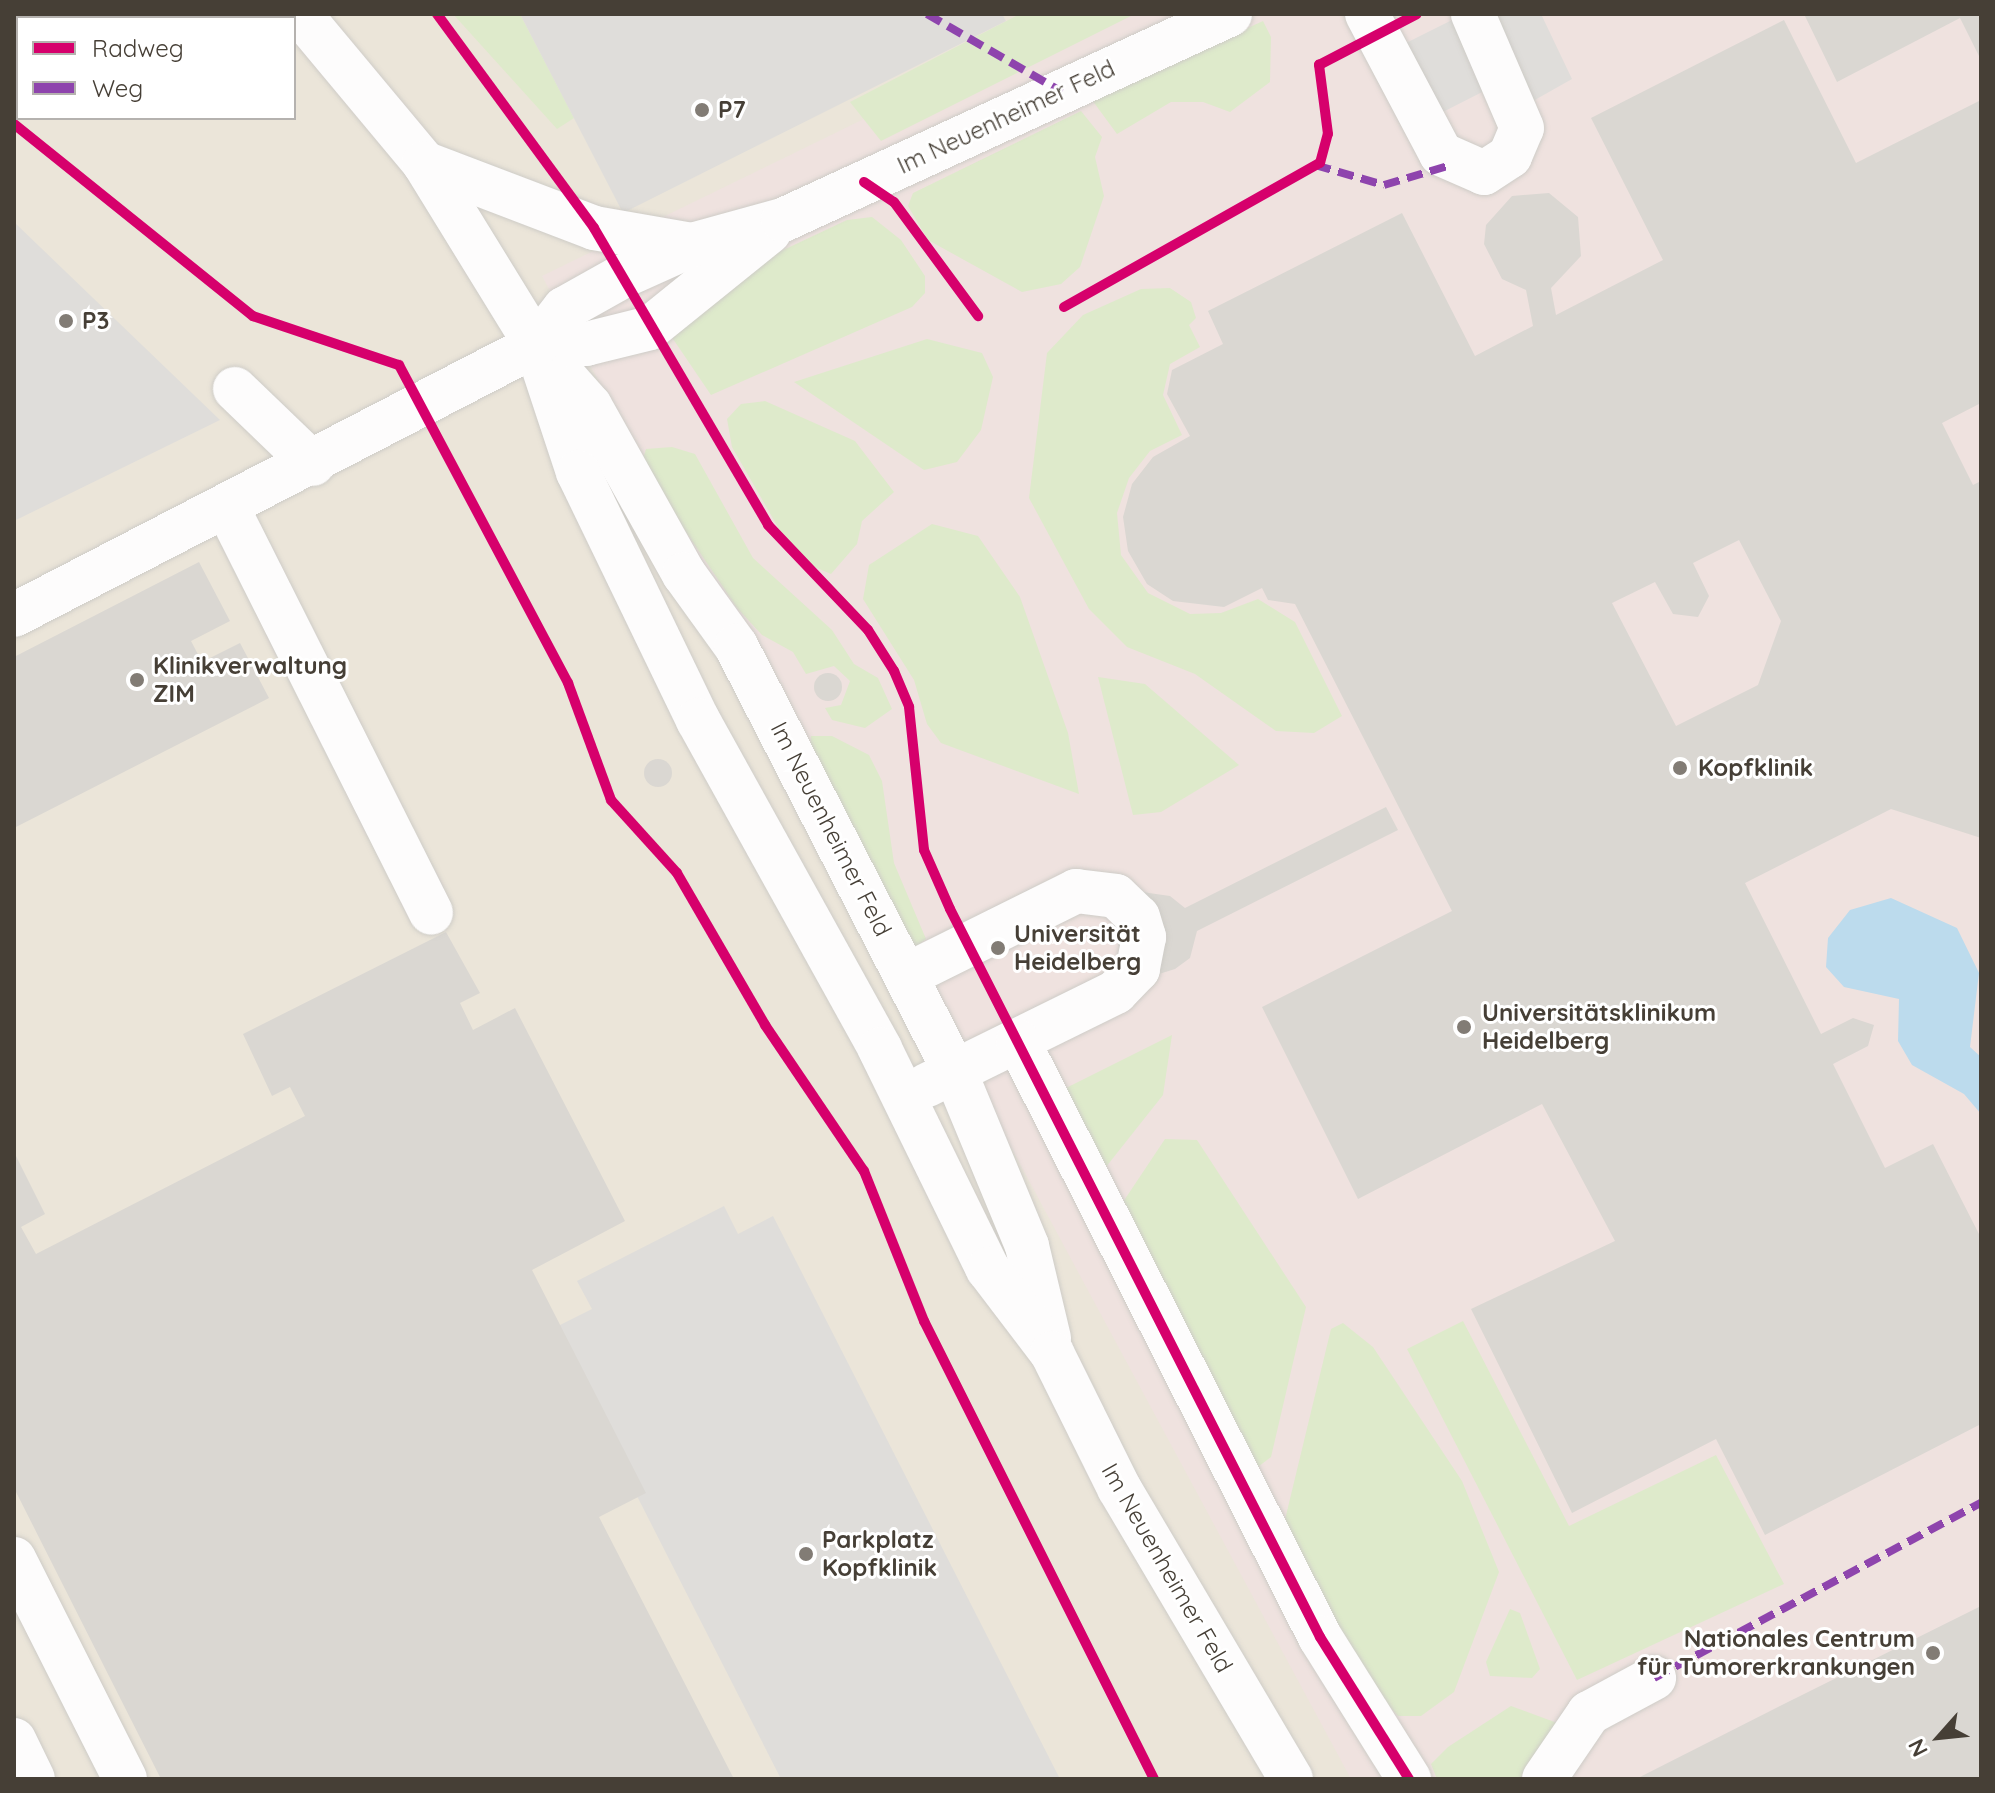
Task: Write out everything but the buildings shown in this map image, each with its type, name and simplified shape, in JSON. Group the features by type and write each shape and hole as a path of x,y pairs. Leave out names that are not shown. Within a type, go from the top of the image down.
{"street":[{"name":"Im Neuenheimer Feld","path":"300,14 424,163 536,345 590,406 684,574 736,646 955,1072 1027,1246 1052,1353"},
{"name":"Im Neuenheimer Feld","path":"536,345 564,309 692,245 783,220 1230,14"},
{"path":"1367,14 1441,154 1468,172 1484,173 1510,156 1522,128 1473,14"},
{"name":"Im Neuenheimer Feld","path":"424,163 594,228 692,245"},
{"name":"Im Neuenheimer Feld","path":"536,345 586,344 650,328 783,220"},
{"name":"Im Neuenheimer Feld","path":"536,345 578,472 698,720 903,1095 988,1269 1052,1353 1119,1488 1291,1779"},
{"path":"14,615 313,464 536,345"},
{"path":"235,389 313,464"},
{"path":"227,507 431,913"},
{"path":"903,1095 1018,1041 1133,978 1144,937 1124,902 1106,891 1076,891 907,975"},
{"path":"1018,1041 1320,1637 1409,1779"},
{"path":"14,1559 125,1779"},
{"path":"1544,1779 1589,1713 1654,1678"},
{"path":"14,1740 33,1779"}],"shaded area":[{"name":"Universität Heidelberg","path":"14,14 1981,14 1981,1779 14,1779"},
{"name":"P7","path":"520,14 1002,14 1006,21 623,213"},
{"name":"Universitätsklinikum Heidelberg","path":"1079,14 1981,14 1981,1779 1351,1779 542,276"},
{"path":"1489,14 1541,14 1572,79 1533,101"},
{"path":"1454,19 1490,88 1435,116 1398,47"},
{"name":"P3","path":"14,222 220,420 14,521"},
{"name":"Parkplatz Kopfklinik","path":"724,1206 738,1234 773,1216 1060,1779 781,1779 552,1329 592,1309 577,1281"}],"green space":[{"path":"453,14 520,14 574,118 557,129"},
{"path":"1020,14 1135,14 881,141 850,102"},
{"path":"1263,21 1271,37 1270,82 1230,112 1203,102 1171,102 1117,134 1092,100"},
{"path":"1081,111 1102,137 1095,157 1104,196 1080,267 1061,284 1022,292 928,240 908,206 913,193"},
{"path":"872,217 901,240 925,276 925,293 912,307 711,395 669,333 764,259 847,220"},
{"path":"1170,288 1191,302 1196,318 1189,325 1200,347 1170,364 1163,395 1182,435 1150,451 1129,478 1117,513 1121,555 1148,593 1190,614 1221,613 1258,599 1295,622 1342,716 1314,733 1276,731 1195,674 1127,647 1089,609 1029,498 1047,353 1083,315 1141,289"},
{"path":"927,339 982,353 993,377 981,430 957,462 924,470 794,382"},
{"path":"765,401 855,441 894,492 862,521 857,544 831,574 810,565 779,529 732,447 727,419 741,404"},
{"path":"672,447 695,454 753,558 832,630 854,664 878,678 892,709 865,728 832,720 825,708 841,705 850,681 834,666 806,674 793,652 762,635 737,608 641,465 646,449"},
{"path":"932,524 978,536 1020,597 1068,733 1079,794 941,743 927,724 914,680 863,599 869,565"},
{"path":"1098,677 1145,684 1239,765 1161,812 1133,815"},
{"path":"811,736 832,736 869,755 882,781 894,863 926,939 917,946 903,941 810,752"},
{"path":"1172,1035 1163,1095 1098,1177 1050,1096"},
{"path":"1165,1139 1197,1140 1306,1307 1271,1457 1254,1470 1117,1211"},
{"path":"1463,1321 1569,1526 1716,1455 1784,1584 1577,1680 1407,1349"},
{"path":"1343,1323 1373,1347 1462,1481 1499,1572 1454,1692 1421,1716 1398,1716 1373,1688 1282,1532 1331,1329"},
{"path":"1510,1609 1520,1613 1540,1669 1532,1678 1490,1676 1486,1662"},
{"path":"1511,1706 1568,1727 1519,1779 1437,1779 1431,1764 1448,1747"}],"water":[{"path":"1891,898 1957,928 1979,973 1970,1047 1981,1057 1981,1114 1964,1094 1912,1065 1898,1041 1899,999 1844,987 1826,967 1828,938 1850,910"}],"marked path":[{"path":"927,14 1062,92"},
{"path":"1315,165 1384,185 1451,165"},
{"path":"1654,1678 1981,1503"}],"cycle path":[{"path":"437,14 594,228 768,525 868,630 894,671 909,707 924,850 950,909 1320,1637 1409,1779"},
{"path":"1064,307 1320,163 1328,134 1319,65 1417,14"},
{"path":"14,124 253,316 399,365 568,683 611,800 677,873 765,1025 864,1171 924,1321 1154,1779"},
{"path":"864,182 894,202 978,316"}],"place":[{"name":"P7","path":"702,110"},
{"name":"P3","path":"66,321"},
{"name":"Klinikverwaltung ZIM","path":"137,680"},
{"name":"Kopfklinik","path":"1680,768"},
{"name":"Universität Heidelberg","path":"998,948"},
{"name":"Universitätsklinikum Heidelberg","path":"1464,1027"},
{"name":"Parkplatz Kopfklinik","path":"806,1554"},
{"name":"Nationales Centrum für Tumorerkrankungen","path":"1933,1653"}]}
